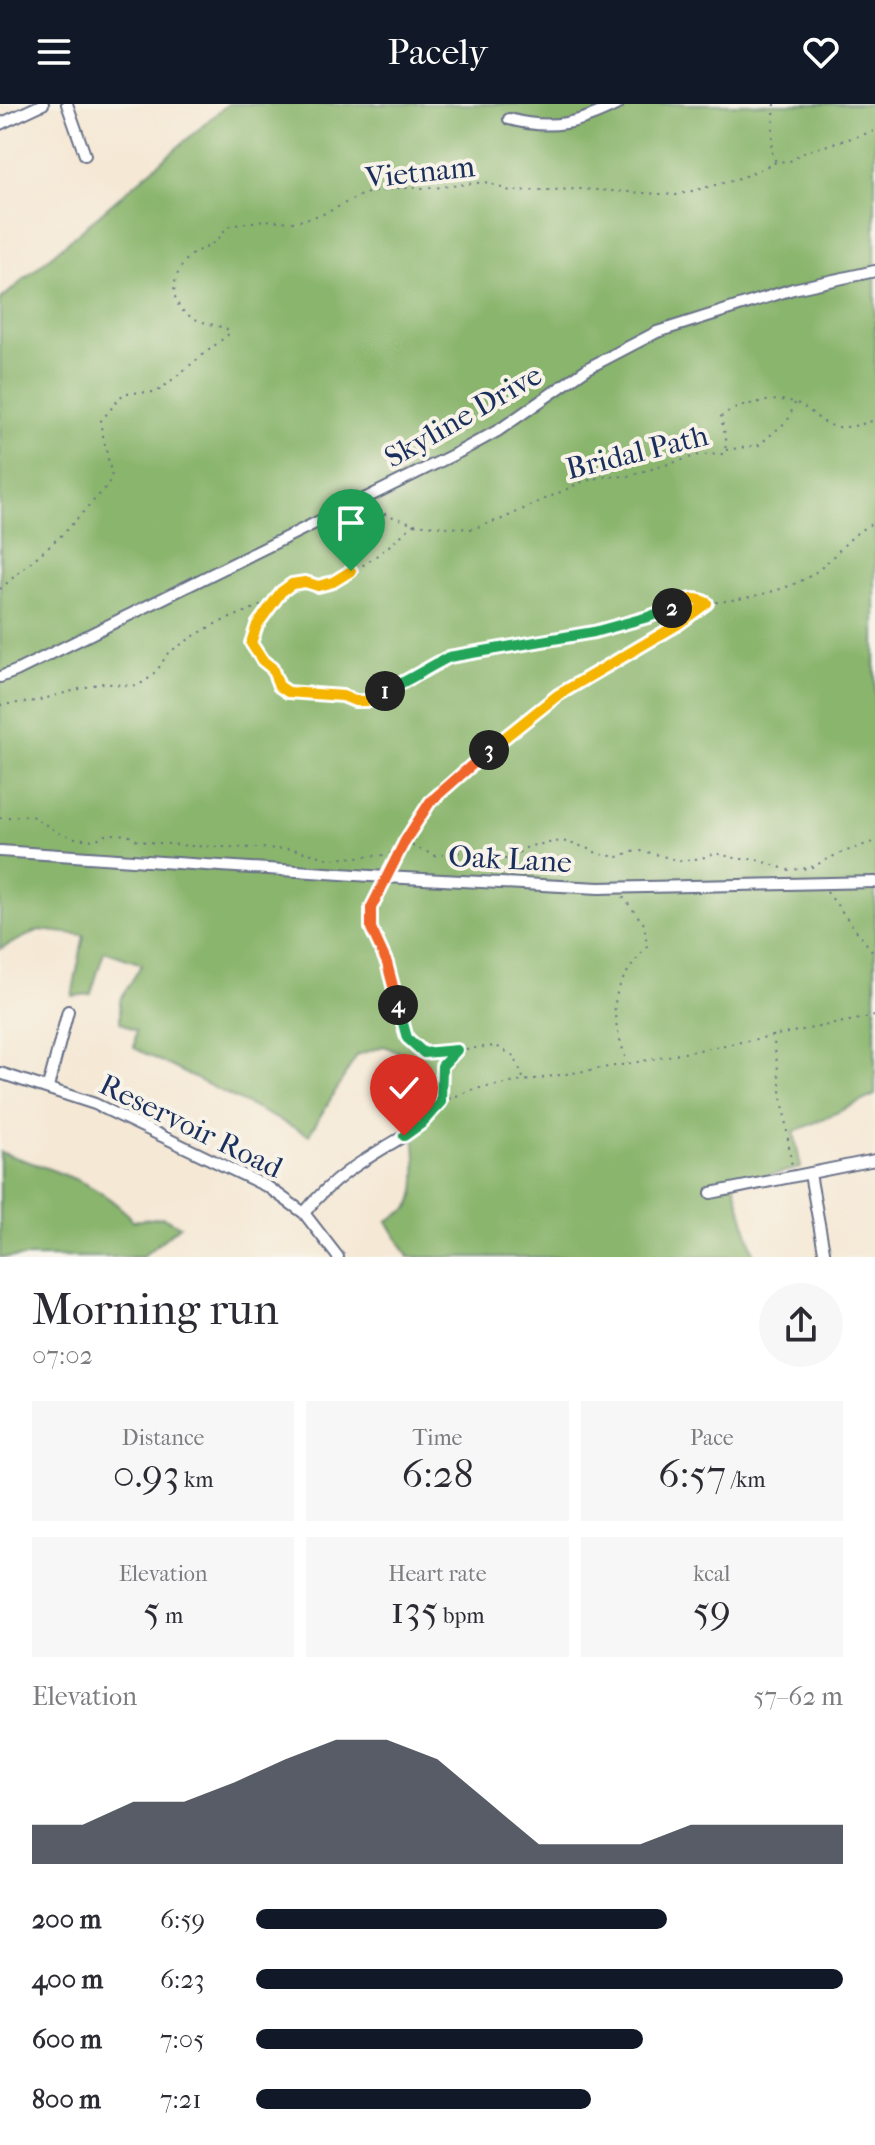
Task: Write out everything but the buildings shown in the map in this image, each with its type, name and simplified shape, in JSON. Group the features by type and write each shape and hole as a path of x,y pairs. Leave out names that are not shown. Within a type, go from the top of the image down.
{"street":[{"path":"0,124 43,104"},
{"path":"67,104 85,155"},
{"path":"509,119 535,126 586,120 618,104"},
{"name":"Skyline Drive","path":"0,677 459,452 499,430 588,368 657,332 793,289 875,271"},
{"name":"Oak Lane","path":"0,851 385,877 621,888 875,882"},
{"path":"48,1087 68,1011"},
{"name":"Reservoir Road","path":"0,1073 95,1104 255,1180 304,1213 338,1257"},
{"path":"304,1213 340,1175 404,1136"},
{"path":"711,1193 875,1160"},
{"path":"810,1174 825,1257"}],"path":[{"path":"775,104 771,150 776,162 790,161 801,153 875,131"},
{"name":"Vietnam","path":"0,589 64,533 107,486 112,477 100,422 116,401 124,393 157,392 230,333 226,328 184,312 178,304 174,282 176,272 200,248 209,247 230,226 264,220 295,222 326,213 363,194 397,188 433,188 485,182 510,191 581,189 676,195 739,179 776,162"},
{"name":"Bridal Path","path":"370,504 379,512 414,524 471,529 502,519 582,482 628,476 699,455 716,456 725,450 727,444 721,417 728,410 739,405 787,400 796,402"},
{"path":"725,450 759,445 788,420 796,402 819,420 834,426 845,427 875,420"},
{"path":"414,524 364,566 318,586 305,582 292,584 273,600 257,625 251,643 262,660 272,668 279,686 288,692 367,701 406,683 449,657 594,632 648,617 689,598 707,603 725,602 796,583 814,573 835,556 847,540 875,522"},
{"path":"0,705 36,701 101,683 132,686 145,682 168,653 194,636 273,600"},
{"path":"524,1080 514,1056 496,1046 424,1053 407,1038 387,963 371,928 371,908 385,877 430,802 477,759 558,695 677,625 707,603"},
{"path":"0,818 30,815 59,833 94,840 106,835 128,835 138,841 189,846 293,849 331,859 357,859 413,846 436,856 467,851 490,859 508,859 529,846 562,841 618,857 644,851 680,861 715,853 755,859 788,870 810,868 875,841"},
{"path":"821,883 875,955"},
{"path":"621,888 623,898 644,924 647,946 627,971 615,998 614,1021 627,1064"},
{"path":"404,1136 421,1124 441,1102 474,1089 627,1064 875,1016"},
{"path":"773,1034 794,1177"},
{"path":"441,1102 442,1066 457,1050"}],"green space":[{"path":"228,104 875,104 875,1095 794,1132 801,1168 734,1183 754,1257 408,1257 387,1221 408,1208 414,1197 416,1179 414,1134 402,1054 384,1046 357,1055 309,1135 134,1048 136,1031 120,1022 120,1000 142,964 104,951 91,994 72,996 84,935 39,930 0,949 0,300"},
{"path":"0,1152 89,1186 120,1207 133,1221 163,1217 180,1226 142,1257 0,1257"}],"route":[{"path":"351,571 333,582 318,586 305,582 292,584 273,600 257,625 251,643 262,660 272,668 279,686 288,692 367,701 406,683 449,657 594,632 667,611 689,598 707,603 677,625 558,695 457,776 430,802 405,841 371,908 371,928 387,963 407,1038 424,1053 457,1050 442,1066 441,1102 421,1124 404,1136"}]}
